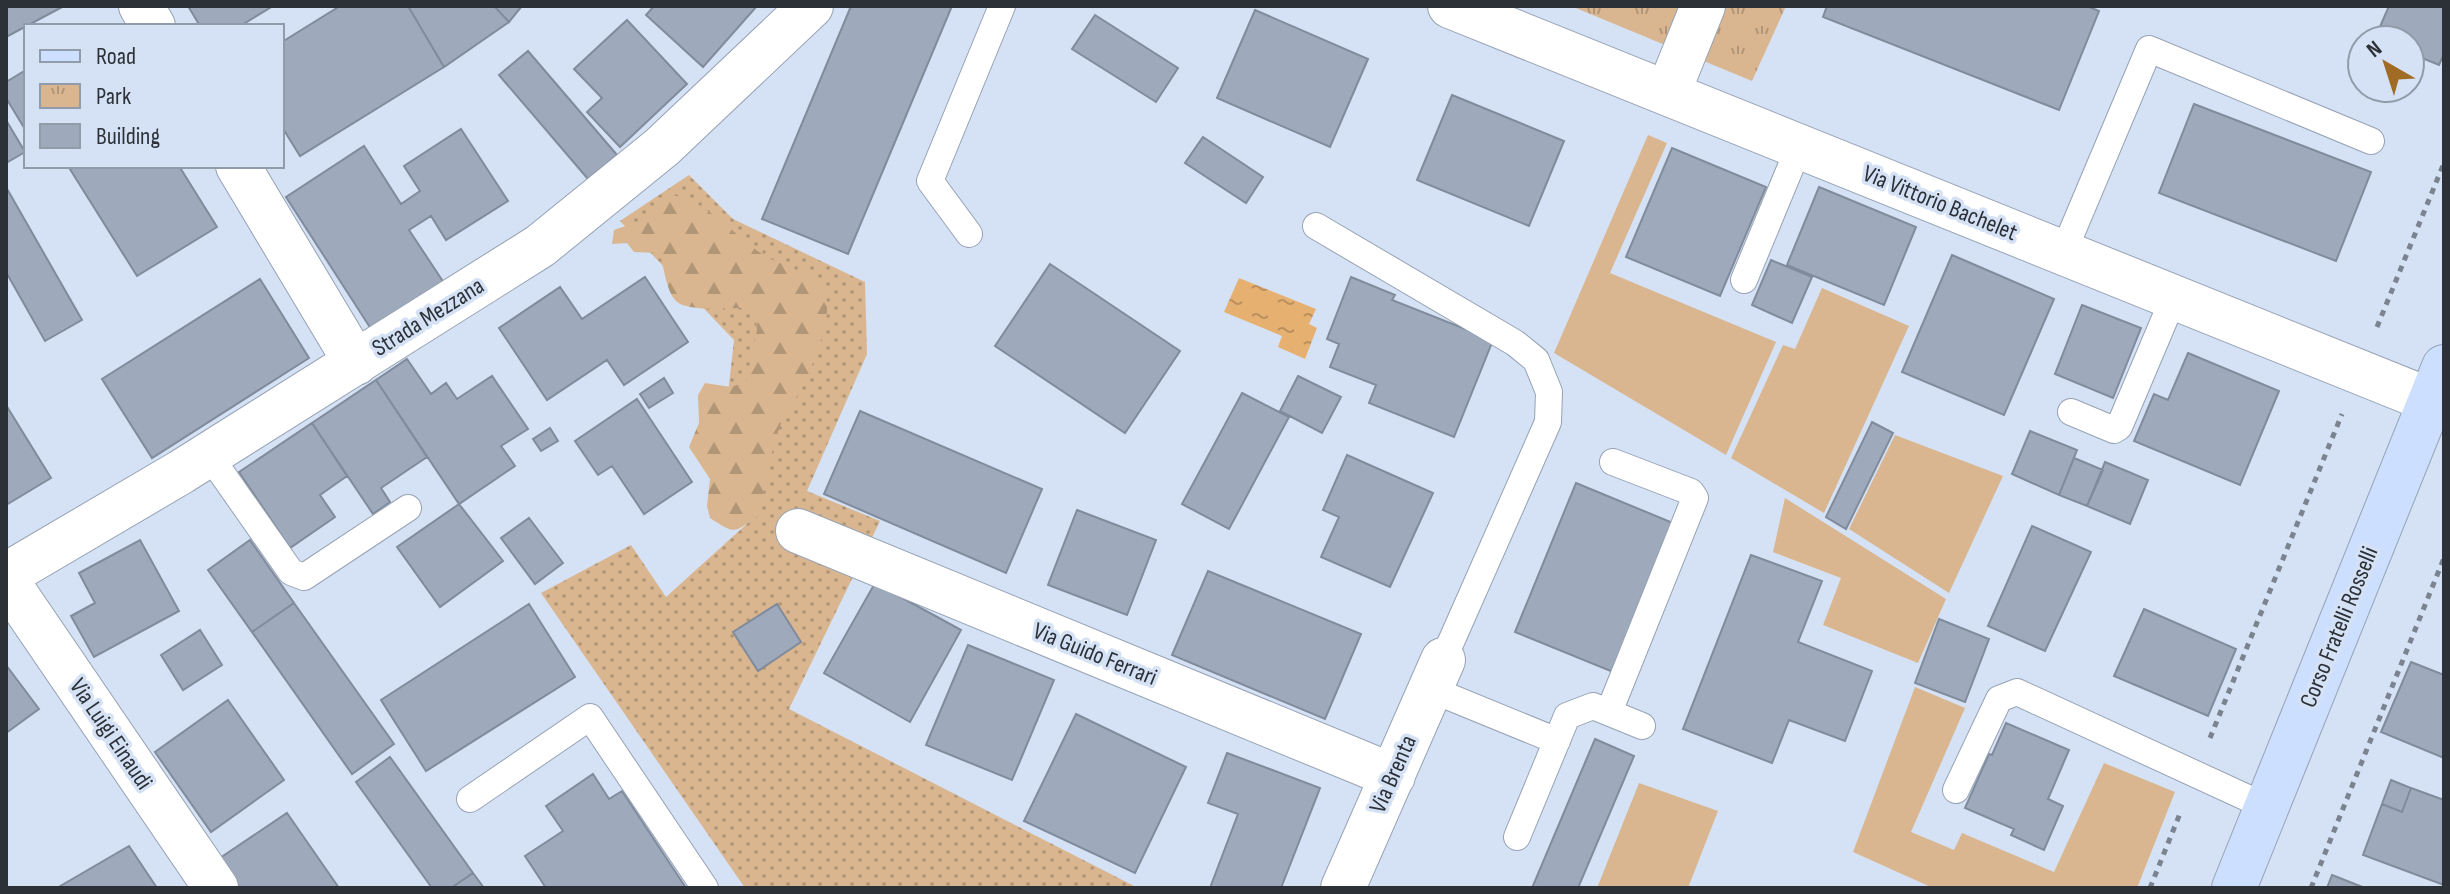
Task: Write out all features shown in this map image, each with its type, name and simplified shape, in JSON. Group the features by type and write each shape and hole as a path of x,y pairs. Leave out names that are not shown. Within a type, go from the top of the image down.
{"street":[{"path":"141,6 152,24"},
{"name":"Strada Mezzana","path":"6,578 209,455 540,246 662,147 811,6"},
{"name":"Via Vittorio Bachelet","path":"1450,6 2359,372 2439,391"},
{"path":"1668,93 1703,6"},
{"path":"239,168 356,363"},
{"name":"Corso Fratelli Rosselli","path":"2234,888 2439,391"},
{"name":"Via Guido Ferrari","path":"798,531 1393,776"},
{"name":"Via Luigi Einaudi","path":"6,578 216,888"},
{"name":"Via Brenta","path":"1343,888 1437,674"}],"lane":[{"path":"969,234 930,181 1002,6"},
{"path":"2063,253 2149,49 2371,141"},
{"path":"1744,280 1799,147"},
{"path":"1316,226 1515,343 1536,360 1549,392 1548,422 1437,674 1557,741"},
{"path":"2071,412 2114,430 2119,427 2174,297"},
{"path":"209,455 291,572 304,577 408,508"},
{"path":"1609,712 1695,498 1691,492 1613,462"},
{"path":"1956,790 1999,699 2017,692 2267,807"},
{"path":"1517,837 1567,716 1593,706 1642,726"},
{"path":"470,799 590,717 705,888"}],"path":[{"path":"2150,888 2444,163"},
{"path":"2311,888 2444,558"}],"green space":[{"path":"1571,6 1786,6 1752,81"},
{"path":"1648,135 1667,143 1610,273 1776,342 1726,455 1554,353"},
{"path":"689,175 733,219 865,282 867,354 807,491 880,521 789,709 1138,888 745,888 541,593 631,545 666,597 750,521 722,447 734,340 620,221"},
{"path":"672,195 697,204 762,254 812,278 824,291 827,300 818,351 778,432 760,515 736,530 710,518 707,506 710,479 689,447 699,423 698,395 705,383 731,387 746,382 757,330 755,317 745,308 689,307 676,301 670,291 660,253 634,252 627,243 612,244 614,230 640,221 659,200"},
{"path":"1822,288 1909,326 1824,513 1731,458 1783,345 1795,349"},
{"path":"1895,435 2003,476 1949,593 1849,529"},
{"path":"1785,498 1946,599 1918,663 1823,625 1841,578 1773,552"},
{"path":"1915,687 1965,708 1911,832 1954,850 1962,833 2054,872 2104,763 2175,792 2137,888 1933,888 1853,852"},
{"path":"1639,783 1718,811 1688,888 1597,888"}],"water":[{"path":"1239,278 1316,309 1309,324 1317,328 1305,359 1278,347 1282,336 1224,312"}],"building":[{"path":"6,6 64,6 30,24 24,24 24,27 6,37"},
{"path":"188,6 273,6 243,24 199,24"},
{"path":"340,6 408,6 444,67 300,156 284,130 284,41"},
{"path":"408,6 494,6 509,22 444,67"},
{"path":"494,6 522,6 509,22"},
{"path":"654,6 757,6 703,67 646,15"},
{"path":"851,6 952,6 848,254 762,219"},
{"path":"1827,6 2087,6 2099,11 2059,110 1823,17"},
{"path":"2389,6 2444,6 2444,54 2439,65 2426,60 2426,24 2381,24"},
{"path":"1255,10 1368,59 1330,147 1217,98"},
{"path":"1095,15 1178,68 1156,102 1072,49"},
{"path":"627,20 687,84 620,147 587,112 602,98 574,69"},
{"path":"528,51 617,155 588,179 499,75"},
{"path":"24,71 24,128 6,98 6,82"},
{"path":"1452,95 1564,141 1529,226 1417,180"},
{"path":"2194,104 2371,172 2336,261 2159,193"},
{"path":"6,120 24,153 6,163"},
{"path":"461,129 508,201 446,240 431,216 409,230 444,283 371,329 286,197 364,146 401,204 420,191 404,166"},
{"path":"1203,137 1263,177 1246,203 1185,163"},
{"path":"1672,148 1766,187 1720,296 1626,257"},
{"path":"69,168 180,168 217,227 137,276"},
{"path":"6,187 82,320 45,341 6,272"},
{"path":"1819,187 1916,227 1884,305 1787,265"},
{"path":"1952,255 2054,299 2004,415 1902,372"},
{"path":"1771,260 1812,277 1792,323 1752,305"},
{"path":"1050,264 1180,351 1125,433 995,346"},
{"path":"645,277 688,342 624,385 607,360 547,400 499,328 560,287 582,319"},
{"path":"1351,277 1395,295 1392,300 1493,340 1454,437 1369,403 1376,385 1330,367 1339,344 1327,339"},
{"path":"260,279 309,358 152,458 102,379"},
{"path":"2082,305 2141,328 2113,398 2055,374"},
{"path":"2188,353 2279,391 2240,485 2134,441 2154,394 2168,400"},
{"path":"407,359 431,394 446,383 457,399 492,376 528,429 501,446 515,466 459,504 376,380"},
{"path":"1298,376 1341,397 1322,433 1280,411"},
{"path":"664,378 673,393 649,408 640,394"},
{"path":"376,380 427,457 381,488 390,502 373,514 312,423"},
{"path":"1242,393 1289,417 1229,529 1182,504"},
{"path":"637,399 692,482 644,514 612,466 598,475 575,441"},
{"path":"6,405 51,478 6,505"},
{"path":"860,411 1042,489 1006,573 824,494"},
{"path":"1872,422 1893,433 1846,529 1826,517"},
{"path":"312,423 347,476 320,495 335,517 290,548 239,472"},
{"path":"550,428 558,441 541,451 533,439"},
{"path":"2030,431 2077,450 2059,495 2012,474"},
{"path":"1347,455 1433,493 1390,587 1321,557 1339,517 1323,510"},
{"path":"2074,458 2103,470 2087,506 2059,495"},
{"path":"2105,462 2148,480 2130,524 2087,506"},
{"path":"1576,483 1673,523 1613,672 1515,632"},
{"path":"459,504 503,561 440,607 397,547"},
{"path":"1077,510 1156,540 1127,615 1048,585"},
{"path":"529,518 563,563 535,584 501,538"},
{"path":"2032,526 2091,552 2045,651 1988,626"},
{"path":"140,540 179,611 94,657 71,616 95,603 79,573"},
{"path":"250,540 294,603 252,632 208,570"},
{"path":"1751,555 1822,581 1798,642 1872,671 1845,741 1789,720 1772,763 1683,729"},
{"path":"1208,571 1361,634 1325,719 1172,655"},
{"path":"875,583 961,630 910,722 824,673"},
{"path":"294,603 394,744 352,774 252,632"},
{"path":"529,604 575,677 426,771 381,700"},
{"path":"777,604 801,642 758,671 733,632"},
{"path":"2144,609 2236,649 2208,716 2114,676"},
{"path":"1939,619 1989,639 1965,702 1915,683"},
{"path":"200,630 222,665 183,690 161,655"},
{"path":"968,645 1054,680 1012,780 926,745"},
{"path":"2411,662 2444,675 2444,758 2381,732"},
{"path":"6,665 39,709 6,733"},
{"path":"228,700 284,780 211,832 155,752"},
{"path":"1076,714 1186,767 1135,873 1024,821"},
{"path":"2006,723 2069,750 2048,799 2063,806 2044,850 2011,835 2014,829 1965,808"},
{"path":"1595,739 1634,756 1578,888 1532,888"},
{"path":"1227,753 1320,788 1281,888 1210,888 1238,814 1208,803"},
{"path":"390,757 473,873 451,888 432,888 356,782"},
{"path":"593,774 609,799 622,791 686,888 546,888 525,856 563,831 546,806"},
{"path":"2391,780 2411,788 2402,812 2382,804"},
{"path":"2411,788 2444,800 2444,885 2363,855 2382,804 2402,812"},
{"path":"287,813 339,888 240,888 220,858"},
{"path":"129,846 157,888 57,888"},
{"path":"473,873 484,888 451,888"},
{"path":"2332,875 2365,888 2327,888"}]}
